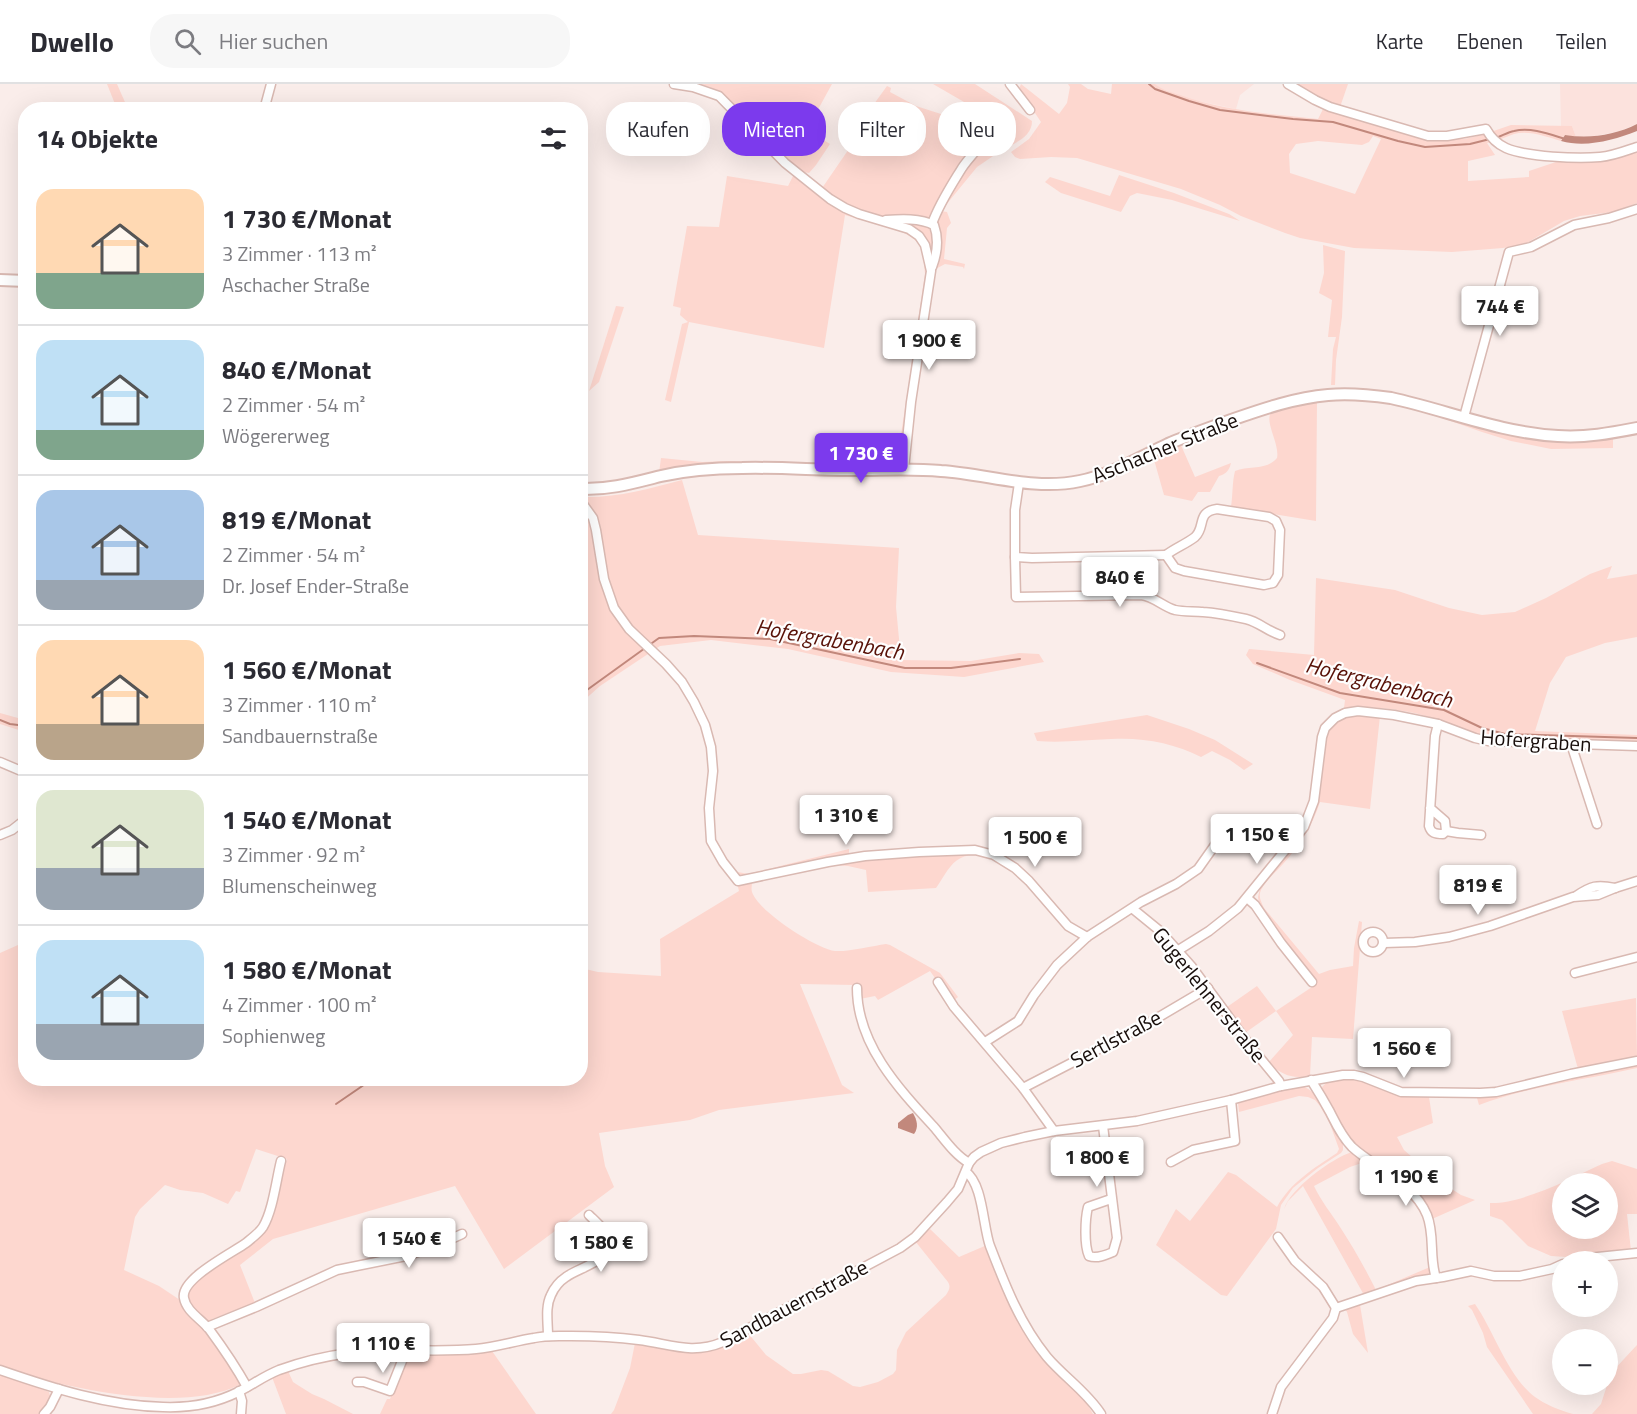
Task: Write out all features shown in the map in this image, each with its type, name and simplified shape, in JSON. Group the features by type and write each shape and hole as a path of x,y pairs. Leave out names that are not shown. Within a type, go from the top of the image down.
{"street":[{"path":"266,102 271,84"},
{"path":"674,84 693,87 719,96 785,163 818,190 845,208 903,227 919,236 928,251 931,270"},
{"path":"1010,84 1030,110"},
{"path":"1288,84 1330,107 1428,136 1487,132 1495,142 1509,149 1562,157 1601,157 1637,147"},
{"path":"932,224 971,156"},
{"path":"1464,417 1509,252 1531,247 1574,225 1609,218 1637,209"},
{"path":"879,220 923,221 936,228 937,244 911,402 904,469"},
{"path":"0,280 18,281"},
{"name":"Aschacher Straße","path":"588,489 618,487 661,476 710,469 744,468 904,469 958,472 1019,483 1052,484 1080,481 1092,478 1188,436 1263,409 1312,397 1338,394 1372,395 1410,402 1527,432 1560,436 1608,434 1637,428"},
{"path":"1019,483 1015,510 1016,597 1140,595 1151,597 1169,608 1257,622 1280,635"},
{"path":"1015,557 1166,555 1195,536 1199,532 1205,515 1210,510 1218,509 1269,517 1276,521 1280,530 1278,574 1273,583 1264,585 1184,571 1175,568 1166,555"},
{"path":"588,511 593,518 604,579 614,608 629,629 682,682 705,725 711,747 713,771 709,808 711,841 723,862 738,880 865,856 975,850 994,855 1015,868 1068,926 1087,937"},
{"name":"Hofergraben","path":"1177,951 1224,920 1247,898 1304,827 1317,786 1322,737 1335,717 1358,711 1394,715 1438,724 1488,741 1637,746"},
{"path":"1438,724 1435,736 1430,830 1438,834 1446,831 1481,835"},
{"path":"1571,744 1597,824"},
{"path":"0,762 18,770"},
{"path":"1430,808 1445,821 1446,831"},
{"name":"Gugerlehnerstraße","path":"985,1042 1018,1021 1057,965 1087,937 1198,869 1228,824"},
{"path":"0,835 18,825"},
{"path":"1384,943 1415,942 1449,937 1490,926 1573,897 1589,887 1598,885 1615,888 1637,881"},
{"path":"1247,898 1256,905 1281,943 1312,982"},
{"name":"Gugerlehnerstraße","path":"1132,909 1154,926 1177,951 1208,988 1281,1086"},
{"path":"1575,973 1637,957"},
{"path":"938,982 954,1007 1023,1088 1054,1131"},
{"path":"857,988 857,1003 862,1023 882,1064 893,1081 968,1168 983,1209 990,1245 1008,1292 1024,1324 1045,1355 1084,1393 1101,1414"},
{"name":"Sertlstraße","path":"1023,1088 1147,1024 1208,988"},
{"name":"Sandbauernstraße","path":"0,1370 58,1389 131,1404 184,1407 207,1403 243,1389 278,1371 350,1353 405,1349 479,1349 548,1336 621,1338 702,1349 712,1347 900,1248 915,1237 958,1189 968,1168 981,1152 1000,1143 1054,1131 1137,1121 1281,1086 1342,1075 1354,1075 1401,1092 1480,1093 1496,1092 1637,1061"},
{"path":"1311,1080 1343,1136 1352,1147 1410,1191 1427,1214 1431,1229 1431,1252 1436,1278"},
{"path":"1171,1162 1193,1150 1235,1141 1231,1100"},
{"path":"1103,1126 1117,1238 1113,1252 1093,1258 1086,1250 1088,1207 1111,1199"},
{"path":"241,1414 243,1389 235,1367 207,1327 186,1304 183,1291 191,1280 244,1244 262,1228 269,1212 281,1161"},
{"path":"548,1336 547,1307 554,1288 566,1277 603,1257 609,1250 609,1241 605,1233 590,1215"},
{"path":"207,1327 337,1270 406,1256 462,1234"},
{"path":"1272,1414 1281,1387 1333,1318 1336,1308 1323,1287 1295,1261 1278,1237"},
{"path":"1618,1255 1637,1253"},
{"path":"1336,1308 1416,1281 1471,1271 1494,1276 1520,1276 1552,1269"},
{"path":"357,1382 364,1382 390,1391 405,1356 405,1349"},
{"path":"44,1414 50,1407 58,1389"}],"shaded area":[{"path":"107,84 117,84 125,102 114,102"},
{"path":"696,84 832,84 822,102 729,102 710,87"},
{"path":"933,84 975,84 1003,102 964,102"},
{"path":"1021,84 1059,114 1067,103 1070,87 1068,84 1081,84 1088,89 1111,94 1112,84 1155,84 1167,91 1231,108 1318,119 1324,107 1449,139 1464,139 1482,135 1511,125 1572,126 1576,137 1565,135 1561,141 1538,134 1520,133 1487,143 1495,155 1468,161 1468,181 1529,177 1529,171 1559,161 1637,150 1637,203 1613,212 1580,216 1564,221 1525,244 1503,248 1452,252 1354,248 1300,238 1241,216 1181,189 1077,158 1020,159 1015,157 1016,148 1029,139 1041,122 1019,89","holes":["1373,136 1381,139 1355,194 1290,173 1289,154 1296,144 1318,141 1362,145 1369,142"]},
{"path":"1155,84 1254,84 1240,95 1236,109 1189,99"},
{"path":"1296,84 1348,84 1340,107 1313,96"},
{"path":"1560,84 1637,84 1637,124 1620,131 1576,137 1572,126 1561,126"},
{"path":"887,86 891,88 890,92 909,102 875,102"},
{"path":"926,109 938,113 938,156 966,156 934,210 947,212 951,223 947,228 944,259 965,264 964,269 945,264 926,274 900,449 891,461 879,465 659,473 661,458 702,462 857,465 891,460 899,448 925,274 922,253 920,246 906,234 845,215 824,348 689,322 671,402 665,400 682,324 688,322 680,315 681,308 673,306 687,226 719,227 727,176 788,186 794,174 818,194 844,156 926,156"},
{"path":"1016,111 1032,121 1030,130 1016,142"},
{"path":"1637,124 1637,131 1609,140 1580,144 1561,141 1565,135 1584,137 1602,135"},
{"path":"782,156 822,156 809,173 797,171"},
{"path":"977,156 993,156 977,167 943,208"},
{"path":"1119,175 1174,193 1229,214 1240,221 1172,200 1137,193 1130,196 1121,212 1061,193 1045,182 1050,177 1110,196"},
{"path":"1323,245 1345,251 1342,317 1335,385 1331,385 1336,337 1328,337 1332,300 1319,293 1324,273"},
{"path":"616,306 624,307 599,382 589,391"},
{"path":"1332,398 1383,400 1476,425 1613,437 1613,448 1551,449 1511,441 1397,405 1349,399 1317,402 1316,521 1231,507 1235,471 1268,465 1277,458 1269,420 1272,411 1299,403"},
{"path":"1180,443 1195,477 1231,463 1227,472 1219,476 1210,492 1198,492 1192,501 1164,495 1153,456"},
{"path":"682,480 698,535 899,548 896,607 901,660 971,661 1019,653 1039,654 1044,662 964,677 891,672 788,649 711,640 660,646 600,686 588,697 588,497 644,490"},
{"path":"1612,566 1607,579 1637,574 1637,637 1605,643 1566,657 1550,683 1535,731 1637,735 1637,742 1490,738 1434,718 1409,712 1370,707 1344,708 1345,700 1253,664 1246,655 1249,649 1314,655 1316,578 1395,590 1449,608 1482,615 1515,612 1590,574"},
{"path":"0,713 18,718 18,730 0,724"},
{"path":"1147,715 1215,740 1253,764 1244,770 1212,751 1201,757 1180,748 1146,740 1037,741 1034,733"},
{"path":"1348,715 1380,716 1370,809 1320,802 1305,835 1266,883 1260,894 1264,908 1319,974 1353,966 1359,921 1362,922 1353,1039 1312,1037 1310,1076 1287,1075 1268,1063 1293,1035 1276,1011 1315,983 1259,904 1260,888 1299,841 1316,809 1325,740 1332,724"},
{"path":"849,849 849,856 742,876 738,872 748,874"},
{"path":"985,854 1002,864 980,856 963,857 950,867 936,888 868,892 866,870 832,865 752,882 752,892 765,909 814,943 835,951 890,945 940,973 958,997 952,1002 930,971 878,1000 875,996 860,999 855,985 800,984 842,1085 854,1093 719,1110 690,1120 599,1133 605,1166 614,1187 504,1269 455,1186 273,1239 240,1265 255,1303 212,1319 212,1321 206,1321 189,1303 185,1294 190,1284 253,1241 270,1214 287,1159 256,1149 240,1192 236,1191 228,1204 203,1193 180,1190 165,1185 140,1209 135,1217 124,1270 159,1286 183,1302 225,1356 240,1382 239,1385 215,1393 154,1398 87,1389 0,1366 0,953 18,945 18,1086 588,1086 588,970 661,976 660,939 739,891 737,883 866,858"},
{"path":"1008,867 1018,873 1052,912 1050,913 1020,876"},
{"path":"1257,986 1276,1011 1245,1033 1227,1007"},
{"path":"1636,998 1637,1057 1578,1069 1562,1011"},
{"path":"1637,1065 1637,1068 1537,1088 1479,1105 1477,1098 1552,1081"},
{"path":"1345,1079 1363,1081 1402,1096 1429,1097 1433,1123 1397,1137 1404,1150 1438,1180 1461,1195 1475,1200 1432,1219 1424,1203 1403,1180 1357,1146 1337,1118 1322,1087 1326,1083"},
{"path":"1302,1086 1309,1089 1321,1102 1343,1143 1343,1150 1293,1188 1281,1205 1276,1229 1227,1296 1221,1295 1156,1245 1176,1209 1190,1221 1228,1172 1236,1175 1277,1207 1296,1183 1337,1153 1339,1149 1330,1124 1320,1106 1308,1097 1299,1096 1239,1112 1238,1103 1241,1101"},
{"path":"913,1113 917,1124 914,1134 898,1128 898,1123"},
{"path":"1352,1152 1381,1169 1418,1203 1426,1221 1427,1239 1424,1219 1413,1201 1389,1178 1365,1162 1350,1167 1314,1186 1376,1290 1430,1267 1431,1271 1427,1276 1399,1282 1364,1295 1303,1186 1288,1201 1294,1192 1313,1175"},
{"path":"1612,1161 1637,1169 1637,1214 1627,1214 1631,1251 1552,1251 1551,1256 1528,1246 1502,1220 1490,1216 1490,1203 1517,1199 1552,1187 1552,1239 1618,1239 1618,1173 1583,1173"},
{"path":"930,1229 959,1257 987,1245 1021,1327 1053,1371 1085,1400 1093,1414 611,1414 630,1368 635,1343 674,1351 704,1352 714,1350 748,1333 766,1355 793,1374 828,1371 853,1386 860,1387 878,1382 893,1374 896,1370 897,1350 906,1332 946,1295 949,1289 948,1282 915,1241"},
{"path":"1475,1304 1509,1366 1525,1388 1544,1402 1573,1414 1533,1414 1487,1347 1483,1333 1468,1306"},
{"path":"1360,1305 1368,1353 1353,1334 1345,1309"},
{"path":"1637,1345 1637,1414 1592,1414 1601,1404 1604,1395 1618,1395 1618,1365"},
{"path":"492,1351 536,1414 380,1414 387,1399 390,1399 408,1356 411,1354"},
{"path":"288,1371 296,1384 353,1414 286,1414 272,1377"},
{"path":"0,1373 49,1392 51,1399 41,1414 0,1414"}],"waterway":[{"path":"1149,84 1155,89 1220,110 1333,122 1425,147 1470,144 1490,139"},
{"path":"1496,138 1512,132 1527,130 1565,139"},
{"name":"Hofergrabenbach","path":"588,689 659,638 694,636 770,639 905,668 951,668 1020,659"},
{"name":"Hofergrabenbach","path":"1257,663 1340,693 1444,710 1482,728 1505,734 1637,738"},
{"name":"Hofergrabenbach","path":"0,720 18,725"},
{"path":"336,1104 362,1086"}]}
